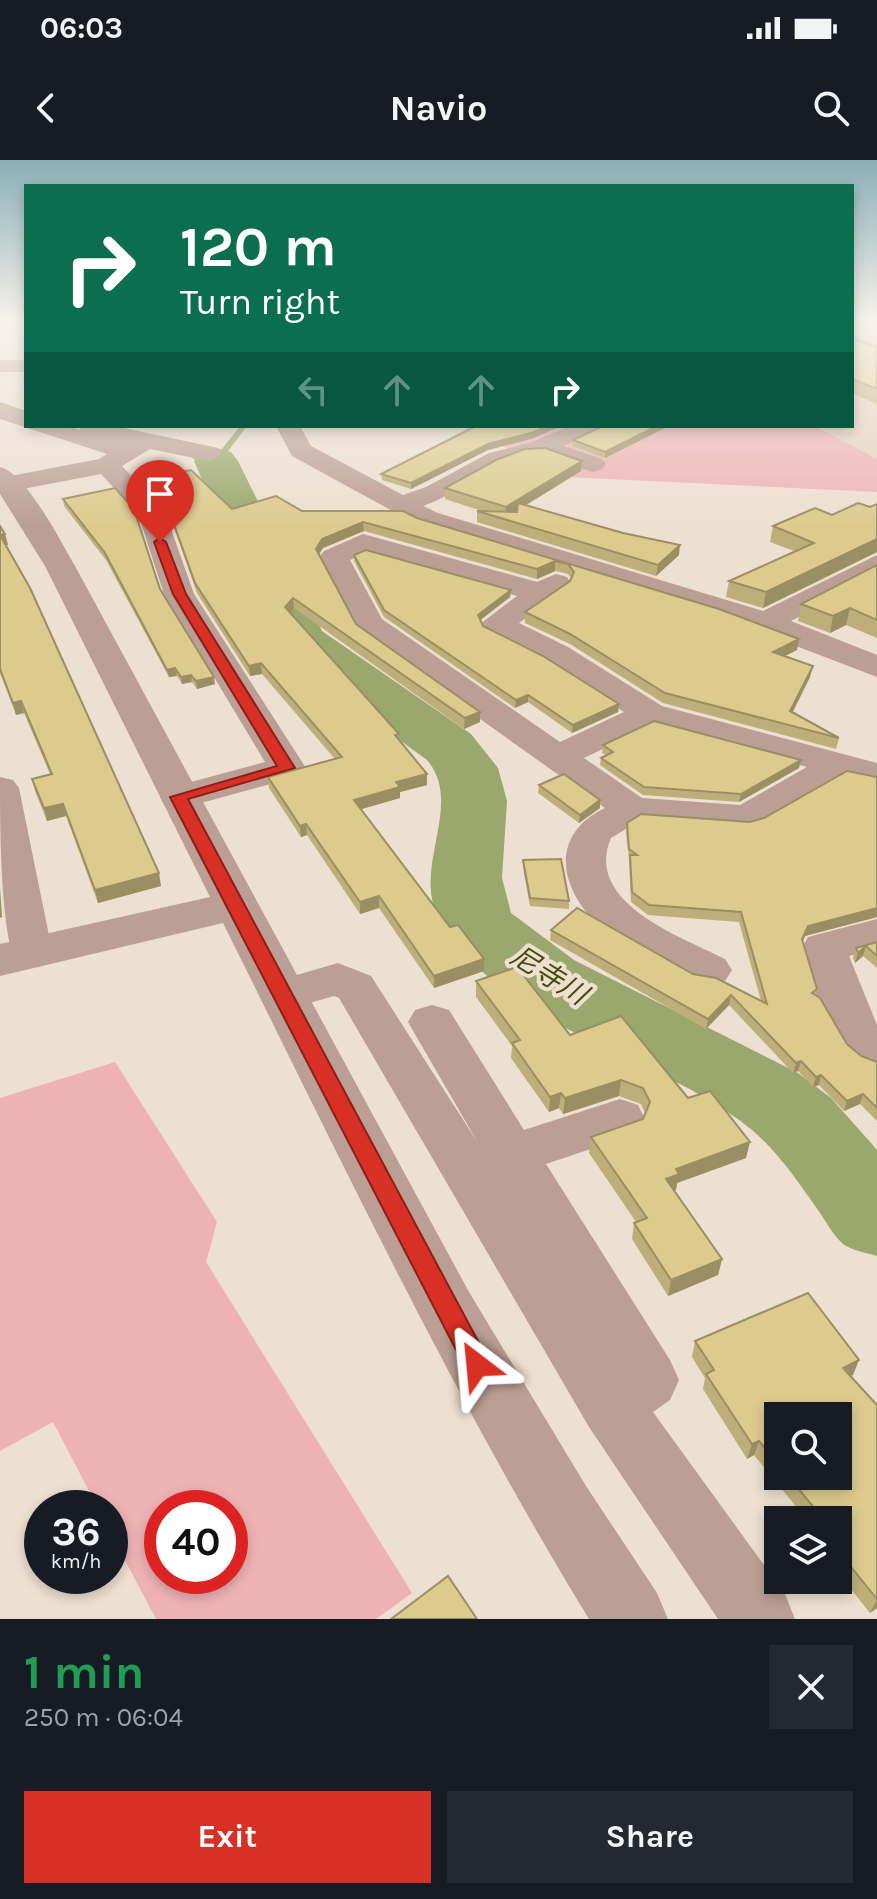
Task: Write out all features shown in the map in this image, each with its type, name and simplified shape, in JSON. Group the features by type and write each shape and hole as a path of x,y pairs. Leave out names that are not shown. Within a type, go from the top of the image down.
{"street":[{"path":"0,396 24,402"},
{"path":"0,411 24,420"},
{"path":"47,428 127,452"},
{"path":"93,428 127,452 179,594 287,768 179,797"},
{"path":"289,428 301,451 446,526 765,622 877,667"},
{"path":"401,504 435,493 498,458 541,447 584,428"},
{"path":"541,447 593,464"},
{"path":"209,453 127,452 4,480 31,516 60,566 491,1391 631,1619"},
{"path":"541,593 363,543 334,557 369,625 632,809 747,817 839,764"},
{"path":"765,622 877,564"},
{"path":"583,565 496,624 556,654 650,713 877,774"},
{"path":"557,757 650,713"},
{"path":"0,788 15,955 235,906"},
{"path":"632,809 596,830 584,855 590,885 600,904 623,922 709,970"},
{"path":"877,934 824,948 853,1031 877,1053"},
{"path":"282,995 338,979 355,987 611,1406 760,1619"},
{"path":"432,1022 648,1380 611,1406"},
{"path":"512,1155 620,1119"}],"shaded area":[{"path":"854,388 877,388 877,459 819,428 854,428"},
{"path":"465,428 819,428 877,459 877,492 567,477"},
{"path":"115,1062 217,1222 206,1262 412,1593 376,1619 156,1619 128,1566 128,1490 89,1490 53,1422 0,1451 0,1098"}],"building":[{"path":"472,428 543,428 488,444 411,483 381,474"},
{"path":"599,428 653,428 605,452 573,440"},
{"path":"545,448 582,461 506,507 445,488 496,460 525,449"},
{"path":"191,470 232,509 276,496 302,511 403,511 417,518 719,609 799,639 773,652 813,666 790,711 839,738 665,693 570,634 525,612 570,581 574,572 568,564 555,561 537,569 363,522 322,539 316,549 356,624 480,712 465,718 293,598 285,607 399,734 395,735 427,774 396,782 400,787 354,800 450,927 458,925 484,959 434,976 379,896 360,902 306,824 300,826 268,777 342,757 261,663 249,666 195,583 166,502 146,479"},
{"path":"115,488 134,509 160,589 214,677 196,681 191,675 181,677 175,668 167,670 105,553 63,499"},
{"path":"518,503 623,533 680,545 658,565 477,511 517,512"},
{"path":"858,503 870,507 877,504 877,539 766,592 729,581 814,543 773,526 815,508 832,515"},
{"path":"0,535 30,588 159,873 95,890 63,804 44,808 32,779 52,774 21,701 13,703 0,669"},
{"path":"366,550 511,590 478,615 483,626 543,656 619,704 573,725 528,695 516,700 384,610 354,555"},
{"path":"877,565 877,620 850,608 833,616 801,604"},
{"path":"654,721 801,760 741,794 644,787 601,758 613,752 603,745"},
{"path":"847,771 877,777 877,908 808,926 802,939 817,989 812,993 820,998 847,1044 861,1056 877,1062 877,1108 863,1094 847,1101 821,1075 816,1077 801,1061 796,1063 731,995 708,1019 551,930 577,908 693,974 716,978 767,1004 741,912 649,905 632,892 630,855 637,855 629,849 627,823 641,814 750,822 764,818"},
{"path":"564,774 600,800 580,815 539,785"},
{"path":"561,859 569,901 530,898 523,860"},
{"path":"877,942 877,956 866,946 858,953 856,948"},
{"path":"517,967 570,1035 621,1016 688,1098 710,1091 750,1142 676,1169 679,1174 666,1179 722,1259 671,1280 634,1223 647,1218 591,1137 643,1119 650,1102 643,1088 621,1080 565,1098 561,1093 550,1097 512,1043 520,1040 476,981"},
{"path":"808,1293 859,1360 843,1368 877,1405 877,1599 852,1568 852,1506 813,1506 799,1490 852,1490 852,1402 764,1402 764,1447 759,1441 752,1444 706,1374 714,1370 695,1341"},
{"path":"448,1576 477,1619 391,1619"}],"waterway":[{"path":"0,404 24,412"},
{"path":"196,458 216,461 242,428"},
{"name":"尼寺川","path":"216,461 299,640 449,747 466,768 471,778 474,801 466,878 468,897 474,915 485,931 513,957 582,1001 697,1057 768,1096 814,1137 877,1217"}],"route":[{"path":"160,542 179,594 287,768 179,797 477,1365"}]}
